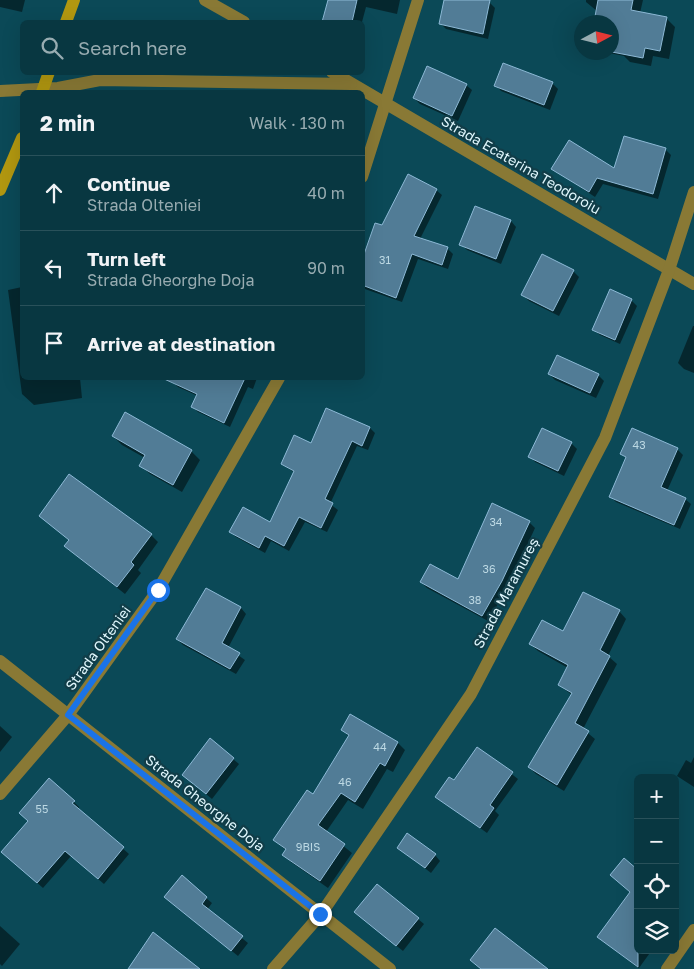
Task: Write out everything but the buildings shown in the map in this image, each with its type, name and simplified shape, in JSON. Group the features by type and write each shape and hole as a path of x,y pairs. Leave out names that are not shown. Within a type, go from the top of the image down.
{"main road":[{"path":"67,20 74,0"},
{"path":"43,90 48,75"},
{"path":"0,190 20,143"}],"street":[{"path":"205,0 235,20"},
{"path":"365,168 418,0"},
{"name":"Strada Ecaterina Teodoroiu","path":"337,75 362,90"},
{"path":"43,90 100,80 215,78 351,84"},
{"path":"0,91 20,91"},
{"name":"Strada Ecaterina Teodoroiu","path":"365,92 694,284"},
{"name":"Strada Maramureș","path":"273,969 320,914 471,694 604,438 669,270 694,192"},
{"name":"Strada Olteniei","path":"0,794 68,715 158,590 278,380"},
{"name":"Strada Gheorghe Doja","path":"0,661 390,969"},
{"path":"667,969 694,930"}],"route":[{"path":"158,590 68,715 320,914"}]}
